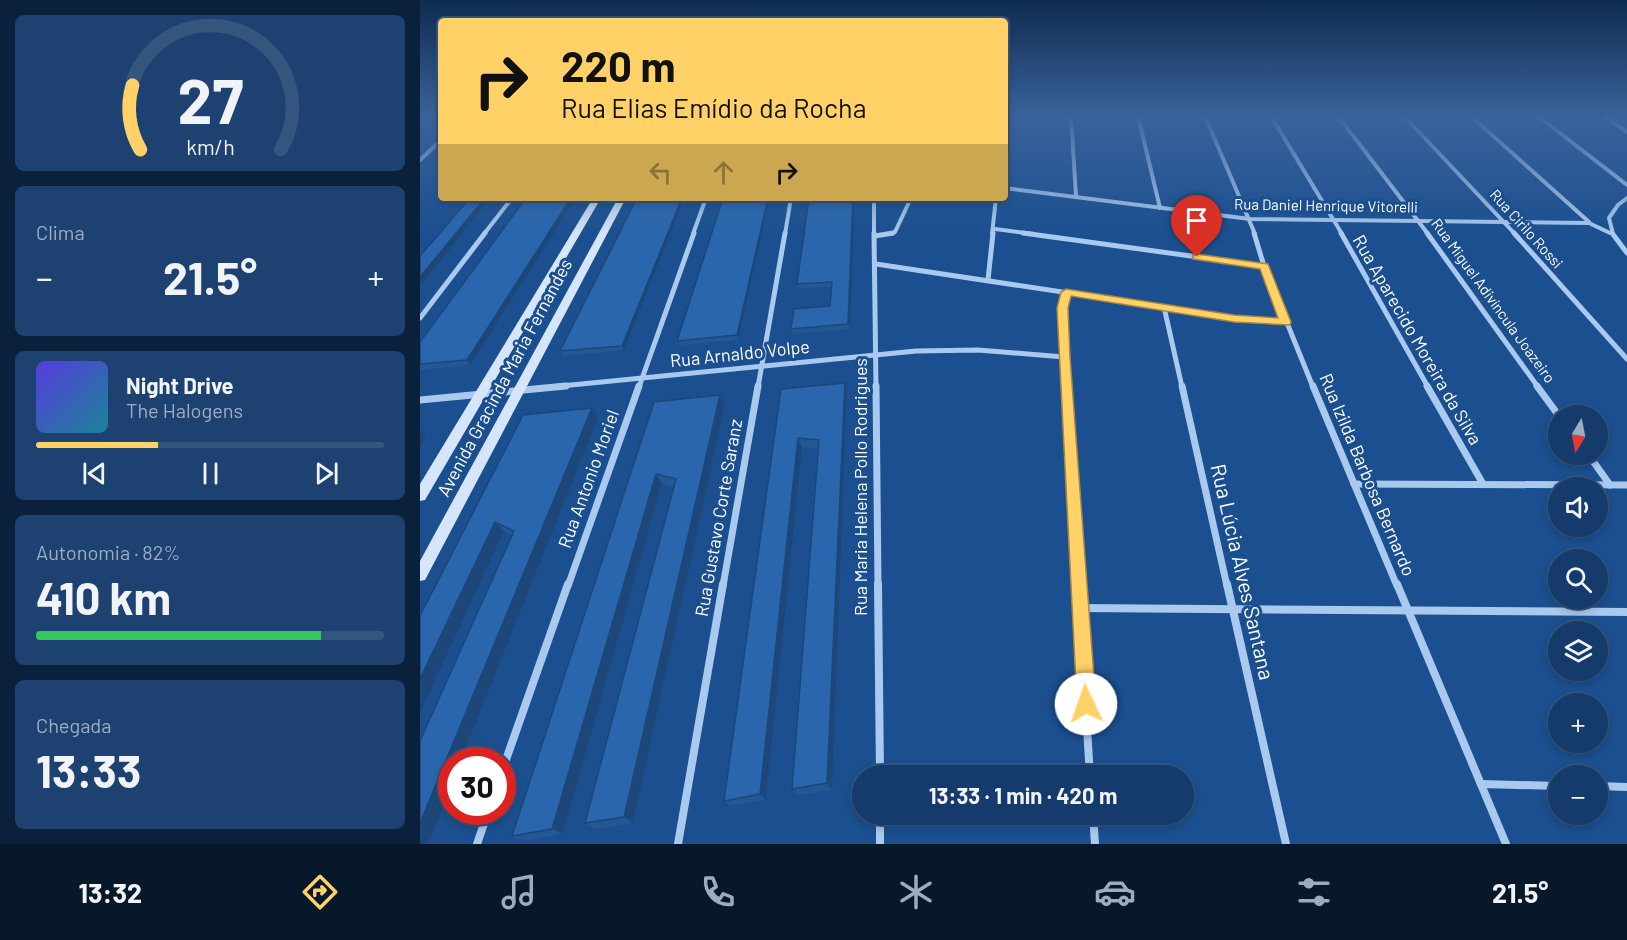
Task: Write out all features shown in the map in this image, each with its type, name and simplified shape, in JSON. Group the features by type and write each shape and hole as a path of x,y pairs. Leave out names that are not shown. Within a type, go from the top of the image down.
{"street":[{"path":"1073,155 1076,196"},
{"path":"1147,155 1160,208"},
{"name":"Rua Izilda Barbosa Bernardo","path":"1222,155 1250,219 1264,266 1286,322 1506,844"},
{"name":"Rua Aparecido Moreira da Silva","path":"1295,155 1483,484"},
{"name":"Rua Miguel Adivíncula Joazeiro","path":"1368,155 1418,220 1551,405"},
{"name":"Rua Cirilo Rossi","path":"1441,155 1627,359"},
{"path":"1514,155 1589,223"},
{"path":"1589,155 1627,185"},
{"name":"Rua Daniel Henrique Vitorelli","path":"1008,188 1250,219 1589,223 1610,233"},
{"path":"1627,198 1611,212 1608,219 1610,233 1627,253"},
{"path":"420,318 510,201"},
{"name":"Avenida Gracinda Maria Fernandes","path":"420,496 595,201"},
{"name":"Avenida Gracinda Maria Fernandes","path":"420,575 620,201"},
{"name":"Rua Antonio Moriel","path":"511,747 705,201"},
{"name":"Rua Gustavo Corte Saranz","path":"678,844 790,201"},
{"name":"Rua Maria Helena Pollo Rodrigues","path":"874,201 880,765"},
{"path":"875,236 890,235 895,232 910,201"},
{"path":"988,280 995,229 996,201"},
{"path":"995,229 1264,266"},
{"path":"876,264 1234,318 1286,322"},
{"path":"1066,292 1062,308 1064,357 1089,765"},
{"name":"Rua Lúcia Alves Santana","path":"1164,307 1286,844"},
{"name":"Rua Arnaldo Volpe","path":"420,400 876,355 949,350 1064,357"},
{"path":"1596,465 1610,485"},
{"path":"1354,484 1627,485"},
{"path":"1080,608 1627,612"},
{"path":"1481,784 1548,786"},
{"path":"1608,786 1627,787"},
{"path":"477,844 484,825"},
{"path":"880,825 880,844"},
{"path":"1094,825 1095,844"}],"building":[{"path":"467,201 483,201 420,277 420,256"},
{"path":"524,201 569,201 467,360 420,364 420,342"},
{"path":"635,201 681,201 622,346 560,351"},
{"path":"722,201 767,201 737,335 677,341"},
{"path":"809,201 853,201 848,324 791,329 794,309 830,306 832,282 797,284"},
{"path":"845,383 827,783 792,789 819,440 798,438 760,794 724,801 781,389"},
{"path":"720,395 624,817 585,823 676,479 656,474 552,829 512,836 516,825 654,402"},
{"path":"592,408 451,747 438,747 438,780 420,823 420,741 514,531 495,522 420,679 420,616 523,415"}],"route":[{"path":"1086,704 1062,308 1066,292 1234,318 1286,322 1264,266 1197,257"}]}
